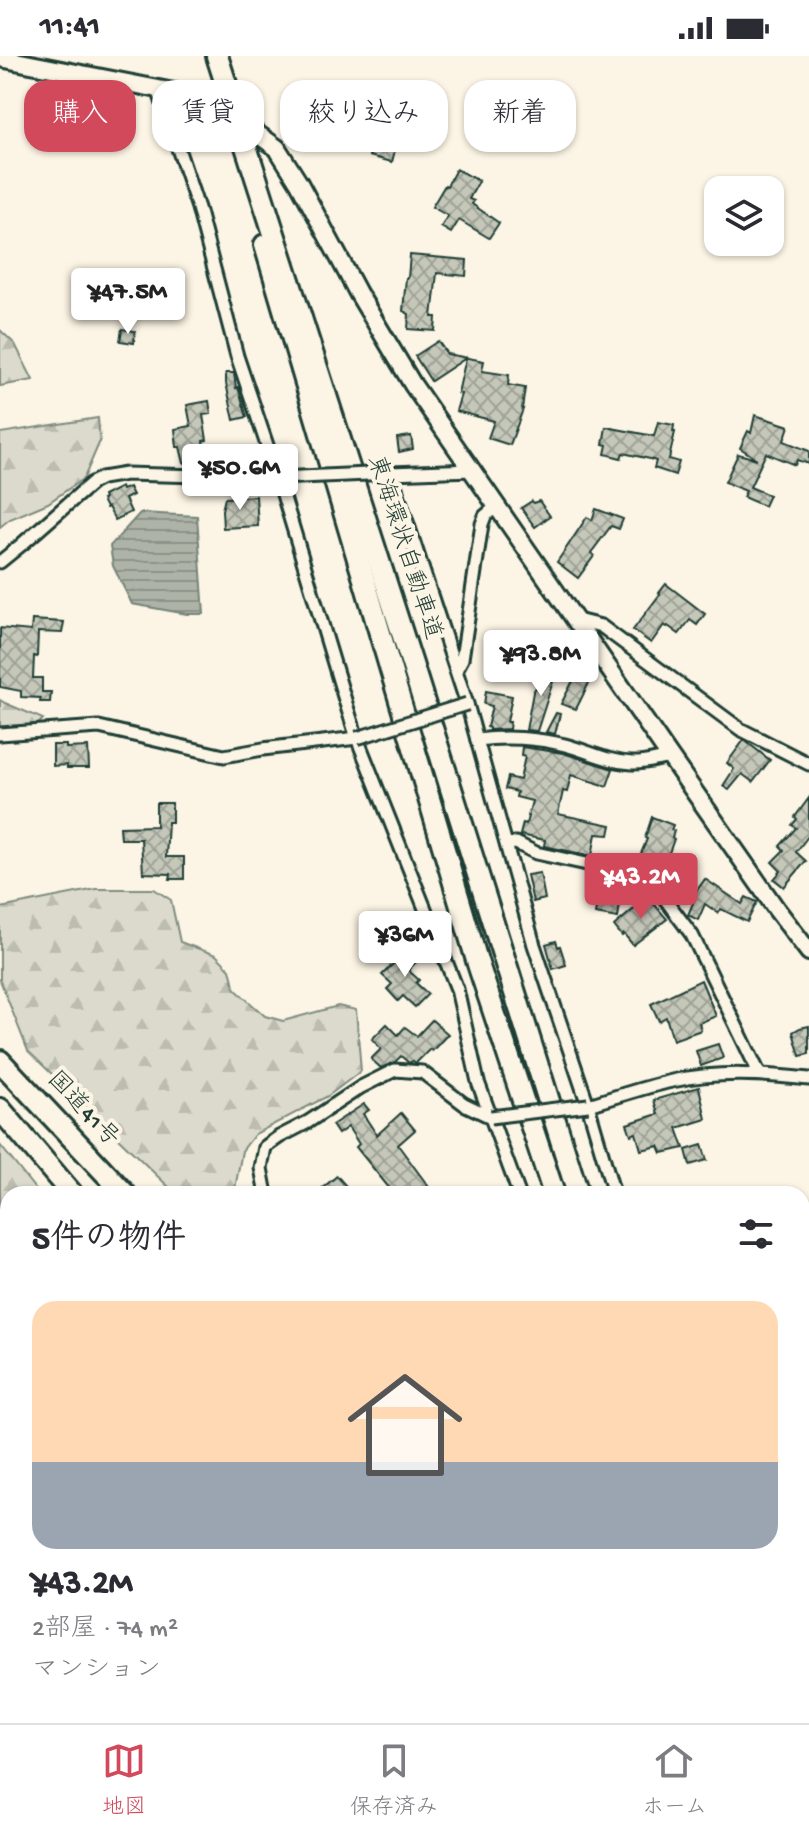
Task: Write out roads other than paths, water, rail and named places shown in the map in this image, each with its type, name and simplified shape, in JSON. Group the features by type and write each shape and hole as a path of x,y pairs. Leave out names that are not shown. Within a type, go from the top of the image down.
{"highway":[{"name":"東海環状自動車道","path":"214,56 237,152 478,964 551,1186"},
{"name":"東海環状自動車道","path":"214,56 398,619 575,1186"},
{"name":"国道41号","path":"0,1061 117,1186"},
{"name":"国道41号","path":"0,1071 108,1186"},
{"path":"0,1109 65,1186"}],"street":[{"path":"0,58 152,88"},
{"path":"264,139 277,148 299,183 358,293 413,385 809,952"},
{"path":"179,152 198,208 237,356 278,478 357,738 457,989 478,1082 516,1186"},
{"path":"0,562 83,490 102,478 126,474 278,478 472,470"},
{"path":"391,473 467,704 534,945 612,1186"},
{"path":"456,670 462,659 482,524 485,516 498,505"},
{"path":"577,620 601,626 740,729 809,764"},
{"path":"0,734 99,727 224,756 357,738 467,704"},
{"path":"477,740 493,738 552,743 609,761 636,764 670,757"},
{"path":"507,844 516,843 536,853 628,873 645,880 659,891 692,935 759,1073"},
{"path":"264,1186 261,1168 265,1147 361,1087 395,1070 422,1072 464,1104 491,1117 588,1105 674,1081 712,1075 759,1073 809,1079"}]}
